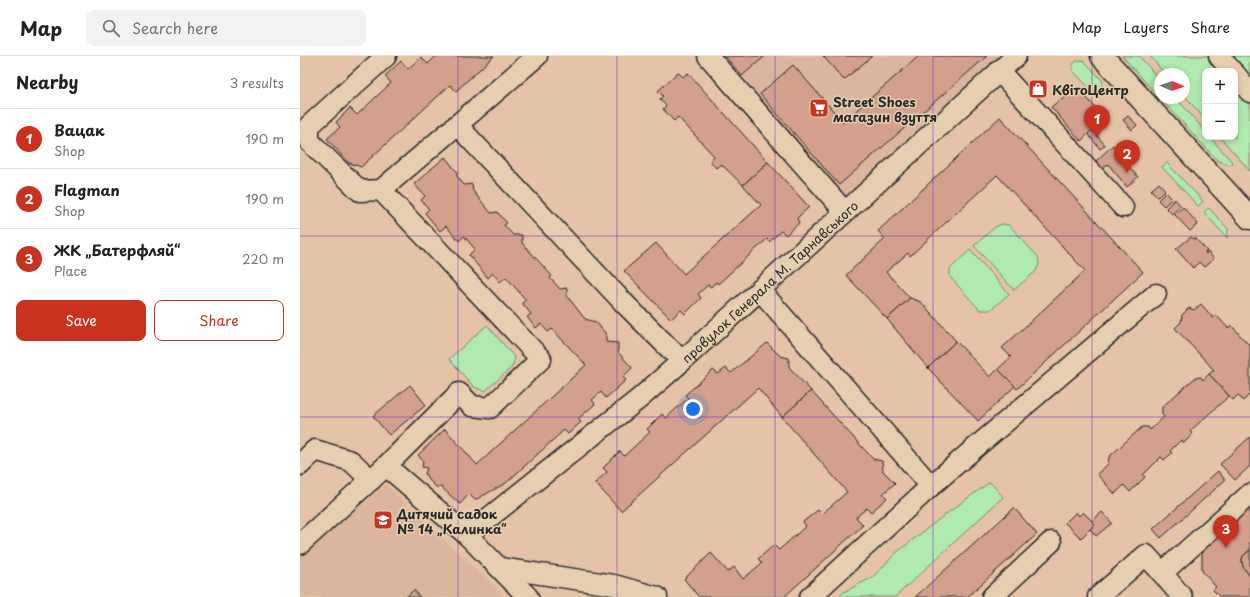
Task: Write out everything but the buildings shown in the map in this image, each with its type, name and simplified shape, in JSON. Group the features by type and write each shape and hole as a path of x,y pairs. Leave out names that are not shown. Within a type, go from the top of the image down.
{"main road":[{"path":"1102,56 1249,216"}],"street":[{"path":"386,56 309,126 310,141 360,191 381,190 537,56"},
{"path":"708,56 845,212"},
{"name":"провулок Генерала М. Тарнавського","path":"457,125 623,302 682,361 1016,56"},
{"path":"1219,56 1229,68"},
{"path":"999,71 1123,207"},
{"path":"1238,78 1250,92"},
{"path":"300,544 386,466 459,393 472,406 490,408 541,359 381,190"},
{"path":"760,290 932,486"},
{"path":"810,597 976,447 1156,294"},
{"path":"467,535 640,398 682,361"},
{"path":"300,465 315,450 350,460 371,480"},
{"path":"386,466 467,535 528,597"},
{"path":"1162,573 1250,494"},
{"path":"992,597 1051,542"},
{"path":"1098,597 1146,555 1182,597"},
{"path":"500,568 657,597"}],"shaded area":[{"path":"717,56 1007,56 844,201"},
{"name":"Дитячий садок № 14 „Калинка“","path":"385,484 505,597 300,597 300,557"}],"green space":[{"path":"1122,56 1139,56 1154,73 1154,91"},
{"path":"1150,56 1250,56 1250,171 1223,140 1238,140 1238,68 1202,68 1202,116 1190,102 1190,68 1160,68"},
{"path":"1083,60 1103,81 1098,97 1073,71 1073,64 1077,61"},
{"path":"1166,104 1181,104 1202,128 1202,140 1213,140 1233,163 1229,165 1217,160"},
{"path":"1167,163 1203,201 1198,206 1162,167"},
{"path":"1209,208 1228,229 1227,238 1204,212"},
{"path":"1002,224 1009,225 1038,257 1039,264 1036,271 1014,290 974,246 995,227"},
{"path":"970,250 1009,294 990,310 980,310 950,277 950,269"},
{"path":"487,325 515,358 512,367 485,391 474,387 449,359"},
{"path":"990,482 1003,497 895,597 839,597 844,592 873,577 896,553"}],"place":[{"name":"КвітоЦентр","path":"1038,89"},
{"name":"Street Shoes магазин взуття","path":"819,108"},
{"name":"Вацак","path":"1097,138"},
{"name":"Flagman","path":"1127,173"},
{"name":"Дитячий садок № 14 „Калинка“","path":"383,520"},
{"name":"ЖК „Батерфляй“","path":"1226,548"}]}
